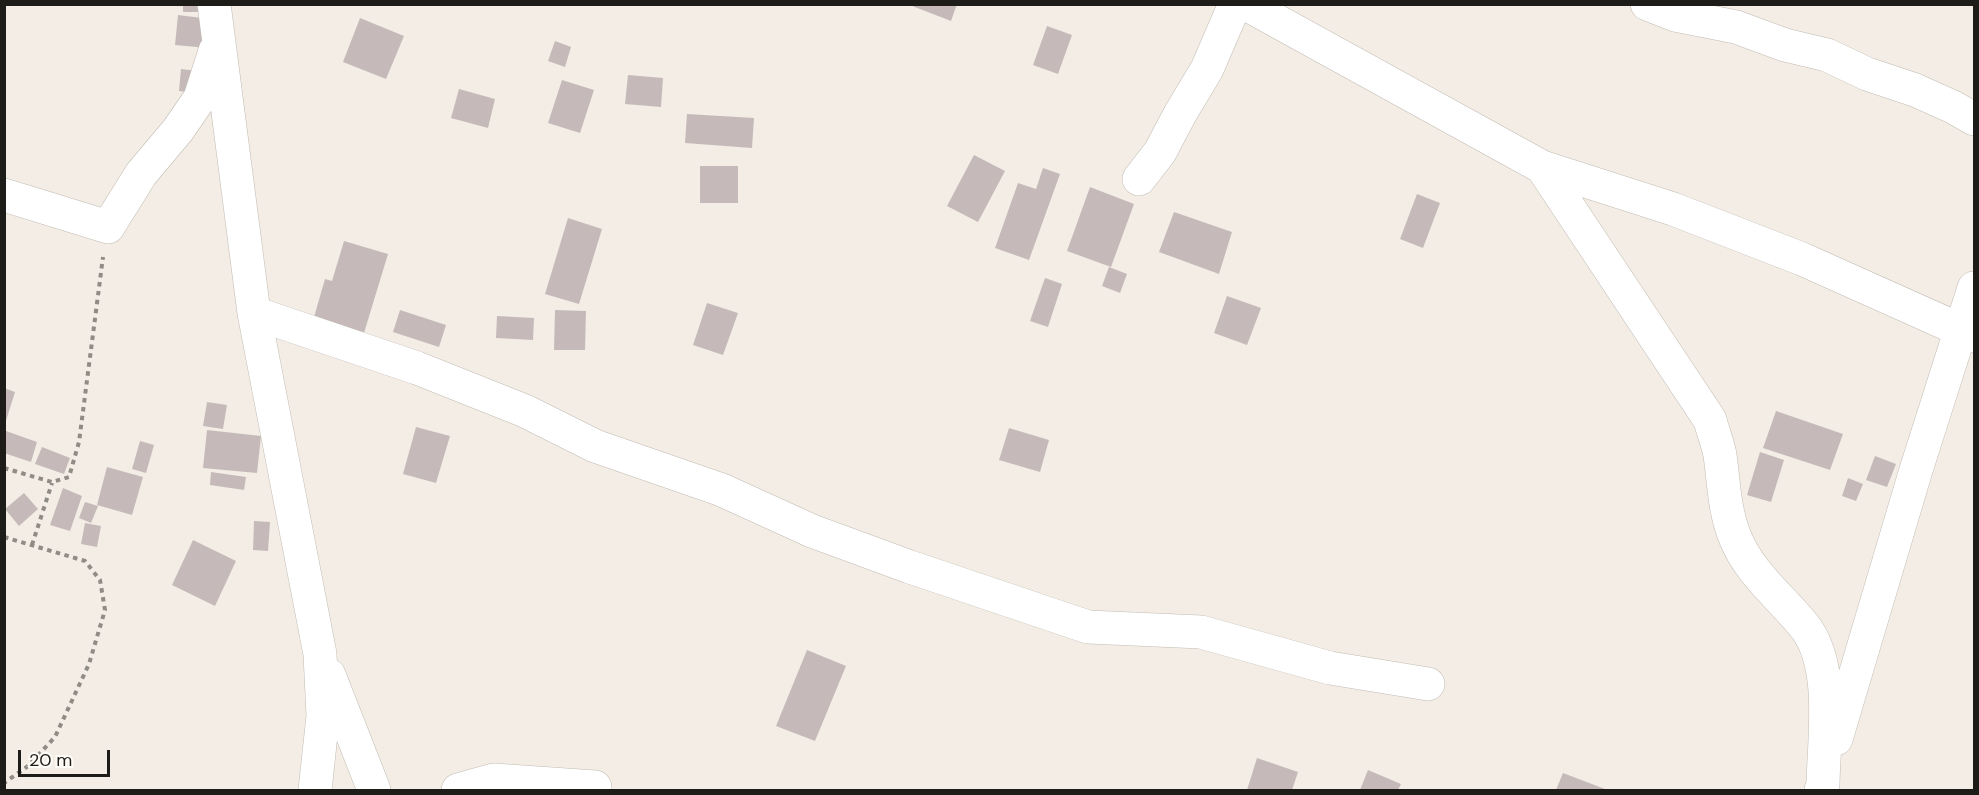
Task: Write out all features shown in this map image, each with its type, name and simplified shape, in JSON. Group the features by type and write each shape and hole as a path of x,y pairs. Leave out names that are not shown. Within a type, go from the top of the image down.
{"street":[{"path":"214,4 254,313 320,654 323,716 315,790"},
{"path":"1139,179 1160,152 1207,69 1235,4"},
{"path":"1246,4 1542,167 1673,209 1802,259 1968,333"},
{"path":"1647,4 1675,15 1736,27 1785,45 1827,55 1867,74 1915,90 1974,118"},
{"path":"4,195 108,227 141,174 178,130 200,98 218,42"},
{"path":"1542,167 1710,420 1720,454 1725,500 1735,537 1756,574 1806,629 1818,653 1826,691 1822,787"},
{"path":"1822,787 1916,470 1968,333 1974,288"},
{"path":"254,313 428,372 525,411 595,446 722,490 812,531 910,567 1088,627 1201,632 1330,668 1428,684"},
{"path":"320,654 375,790"},
{"path":"458,790 494,780 595,787"}],"path":[{"path":"4,468 52,482 69,477 79,442 108,227"},
{"path":"32,545 52,482"},
{"path":"4,537 85,561 100,580 105,610 89,664 55,737 28,766 4,783"}],"building":[{"path":"183,4 203,4 203,12 183,12"},
{"path":"907,4 957,4 951,21"},
{"path":"178,15 210,19 207,48 175,45"},
{"path":"360,18 404,36 386,79 343,62"},
{"path":"1047,26 1072,35 1058,74 1033,65"},
{"path":"555,41 571,47 565,67 548,61"},
{"path":"181,69 198,71 196,93 179,91"},
{"path":"628,75 663,78 661,107 625,104"},
{"path":"562,80 594,90 580,133 548,123"},
{"path":"459,89 495,99 488,128 451,118"},
{"path":"687,114 754,118 752,148 685,143"},
{"path":"974,155 1005,171 978,222 947,206"},
{"path":"700,166 738,166 738,203 700,203"},
{"path":"1043,168 1060,174 1029,260 995,248 1018,183 1036,189"},
{"path":"1090,187 1134,204 1111,267 1067,251"},
{"path":"1417,194 1440,203 1423,248 1400,239"},
{"path":"1174,212 1232,232 1219,274 1159,252"},
{"path":"568,218 602,229 579,304 545,294"},
{"path":"344,241 388,254 364,333 314,317 325,279 332,281"},
{"path":"1109,267 1127,274 1120,293 1102,286"},
{"path":"1045,278 1062,284 1048,327 1030,321"},
{"path":"1227,296 1261,308 1247,345 1214,333"},
{"path":"707,303 738,313 723,355 693,345"},
{"path":"400,310 446,325 439,347 393,332"},
{"path":"555,310 586,311 585,350 554,350"},
{"path":"497,316 534,318 533,340 496,338"},
{"path":"4,388 15,392 5,424 4,424"},
{"path":"207,402 227,405 223,429 203,426"},
{"path":"1776,411 1843,434 1830,470 1763,448"},
{"path":"416,427 450,436 436,483 403,474"},
{"path":"1009,428 1049,440 1040,472 999,460"},
{"path":"207,430 261,436 257,473 203,468"},
{"path":"6,431 37,442 31,462 4,453"},
{"path":"140,441 154,445 146,473 132,469"},
{"path":"42,447 70,458 64,474 35,464"},
{"path":"1760,452 1784,460 1771,502 1747,495"},
{"path":"1875,456 1896,464 1887,487 1866,480"},
{"path":"107,467 143,477 132,515 97,505"},
{"path":"211,472 246,477 244,490 210,485"},
{"path":"1848,478 1863,484 1856,501 1842,496"},
{"path":"63,488 82,496 70,531 50,525"},
{"path":"24,493 38,509 19,526 5,509"},
{"path":"85,502 98,506 91,523 79,518"},
{"path":"254,521 270,522 268,551 253,550"},
{"path":"85,523 101,526 97,547 81,544"},
{"path":"193,540 236,561 215,606 172,585"},
{"path":"807,650 846,666 815,741 776,726"},
{"path":"1257,758 1298,772 1292,790 1247,790"},
{"path":"1368,770 1401,784 1398,790 1360,790"},
{"path":"1563,773 1605,789 1605,790 1556,790"}]}
